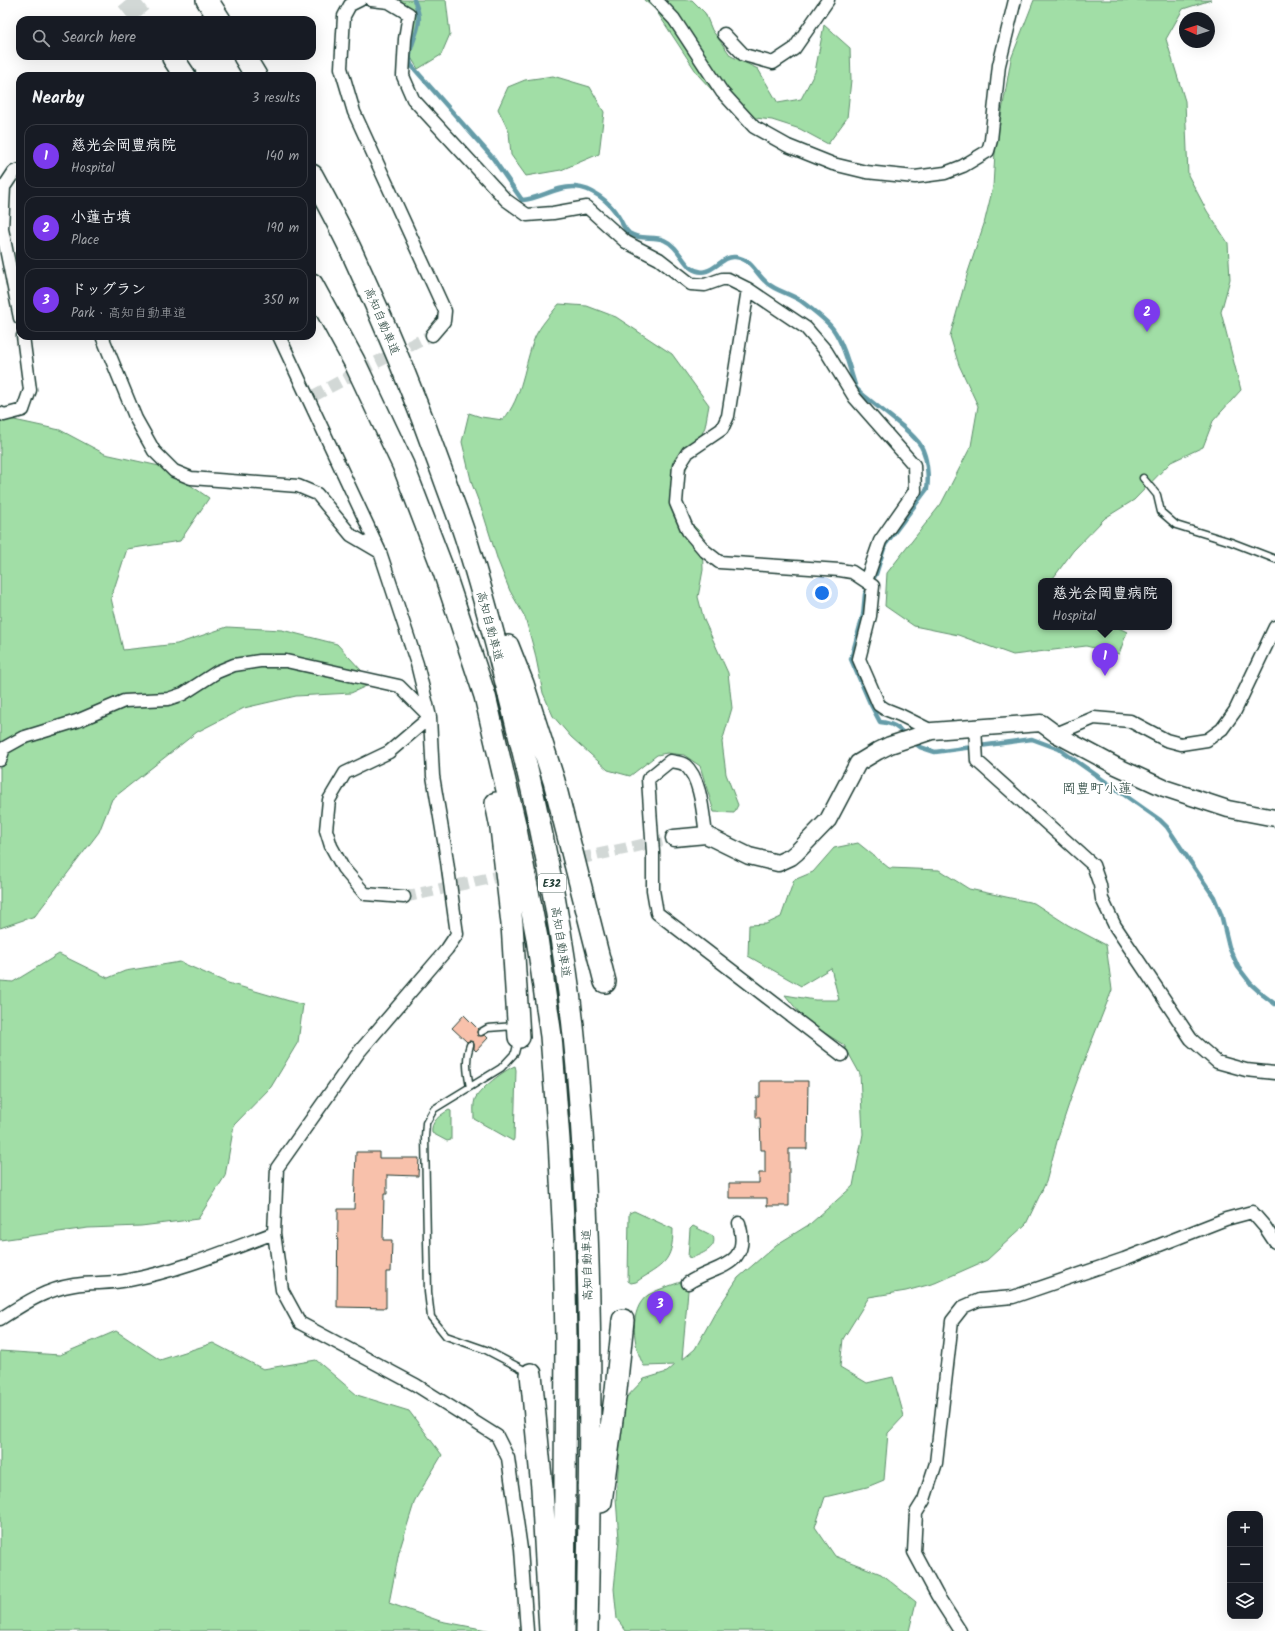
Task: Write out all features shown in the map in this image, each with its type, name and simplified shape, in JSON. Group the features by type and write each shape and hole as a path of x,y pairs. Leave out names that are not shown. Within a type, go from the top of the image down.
{"highway":[{"path":"207,0 217,16"},
{"path":"174,60 182,72"},
{"path":"246,60 254,72"},
{"name":"高知自動車道","path":"316,183 349,245 390,338 430,440 467,541 509,693 540,822 561,934 574,1034 583,1139 587,1238 590,1429 588,1631"},
{"name":"高知自動車道","path":"316,291 354,361 400,458 444,572 485,696 515,824 537,938 551,1036 560,1155 566,1338 564,1631"},
{"path":"467,541 523,684 554,781 605,982"},
{"path":"444,572 450,604 476,710 501,828 512,924 519,1032"},
{"path":"595,1631 599,1520 616,1390 623,1320"},
{"path":"531,1374 542,1488 550,1631"}],"street":[{"path":"360,0 350,5 344,16 342,68 354,112 445,311 444,321 432,335"},
{"path":"371,0 389,2 409,14 405,39 403,76 413,99 506,200 527,215 553,213 587,207 626,242 659,260 692,284 705,285 722,279 728,279 748,289 806,328 826,351 855,398 914,465 915,491 880,541 869,583 870,616 859,659 879,705 885,709 900,714 925,733"},
{"path":"656,0 674,20 722,92 754,127 788,146 833,164 866,172 915,177 945,173 963,166 988,151 991,140 999,65 1015,0"},
{"path":"724,34 744,55 773,63 794,49 828,0"},
{"path":"16,171 4,187 2,229 16,298"},
{"path":"748,289 728,416 722,429 688,452 679,466 676,503 688,531 705,550 719,562 840,570 852,572 869,583"},
{"path":"0,413 4,415 23,410 30,390 24,340"},
{"path":"104,340 136,419 154,451 174,471 191,478 298,486 308,489 317,494 351,535 380,552"},
{"path":"281,340 311,397 380,552 417,664 430,717 433,776 445,847 457,934 447,949 359,1052 277,1168 274,1233 282,1290 300,1323 416,1385 497,1436 508,1458 521,1549 527,1631"},
{"path":"1056,734 1094,718 1130,721 1166,740 1181,744 1207,740 1222,729 1236,711 1275,627"},
{"path":"0,760 4,748 22,738 77,721 124,701 168,700 183,694 217,672 234,665 260,661 286,661 399,686 430,717"},
{"path":"404,897 365,894 343,868 330,846 326,830 329,800 345,772 389,752 430,717"},
{"path":"674,838 706,835 749,856 778,863 791,857 828,820 858,763 878,751 925,733 975,734 1041,723 1056,734 1116,766 1164,788 1228,809 1275,818"},
{"path":"975,734 977,761 1093,865 1100,885 1102,899 1115,926 1191,1039 1217,1062 1246,1070 1275,1073"},
{"path":"706,835 701,802 694,775 684,763 670,761 648,779 653,853 653,890 657,913 842,1055"},
{"path":"960,1631 937,1595 914,1552 916,1513 924,1500 936,1462 952,1321 963,1307 979,1300 1013,1297 1124,1258 1226,1219 1252,1212 1275,1242"},
{"path":"688,1283 695,1278 725,1266 734,1260 741,1246 742,1233 739,1223"},
{"path":"0,1319 29,1300 50,1290 75,1285 128,1281 177,1268 274,1233"}],"lane":[{"path":"1143,478 1158,495 1161,512 1176,525 1231,542 1275,559"},
{"path":"482,1032 488,1028 519,1032 515,1053 501,1068 434,1109 426,1123 428,1292 431,1318 446,1336 486,1350 531,1374"},
{"path":"470,1045 467,1054 466,1066 470,1087"}],"green space":[{"path":"400,0 446,0 450,34 441,55 418,69 407,51 405,16"},
{"path":"644,0 692,0 705,13 712,30 731,56 758,69 778,103 801,99 815,72 824,25 850,48 851,80 847,118 828,144 800,129 772,120 747,117 724,103 699,76 655,9"},
{"path":"1034,0 1211,0 1183,9 1181,12 1179,12 1179,16 1166,39 1185,101 1188,175 1207,211 1228,243 1230,279 1221,312 1241,390 1213,421 1203,447 1171,462 1134,500 1105,518 1073,551 1053,578 1038,578 1038,630 1123,630 1127,632 1119,654 1086,646 1013,655 958,635 914,626 885,606 887,573 941,504 971,446 978,406 959,365 950,336 968,272 984,224 993,187 995,152 1011,59"},
{"path":"553,76 590,87 604,112 599,154 561,170 526,176 511,155 509,132 498,109 508,87 525,80"},
{"path":"559,304 587,306 616,317 672,354 709,405 705,427 681,480 680,512 702,534 703,570 698,597 704,620 728,673 732,708 722,742 726,774 738,805 734,813 714,812 700,766 684,755 667,753 657,755 630,776 608,770 571,737 553,716 543,693 535,653 525,617 510,591 498,561 472,484 462,442 469,413 481,417 503,420 510,411 519,391 535,337"},
{"path":"0,413 5,418 60,430 105,454 164,467 209,498 180,541 127,549 111,598 123,650 177,644 227,627 282,630 337,644 373,683 351,693 296,696 244,708 197,732 112,799 99,832 35,916 0,928"},
{"path":"858,843 889,868 939,870 969,889 1034,903 1068,925 1106,945 1112,990 1073,1092 1059,1134 1046,1182 1026,1224 987,1260 935,1283 906,1291 869,1297 843,1339 840,1367 867,1383 893,1377 904,1416 888,1433 884,1480 867,1487 825,1497 815,1527 835,1556 881,1574 916,1602 909,1631 626,1631 617,1619 614,1589 619,1539 616,1498 623,1401 644,1379 667,1372 675,1365 644,1366 637,1349 635,1339 634,1329 637,1309 648,1295 689,1279 682,1360 695,1349 715,1313 738,1278 776,1245 810,1224 853,1186 863,1134 860,1074 844,1045 807,1022 785,995 815,1000 839,1000 831,968 801,986 748,956 749,925 766,924 781,917 794,880 813,872 834,848"},
{"path":"59,954 108,978 125,971 180,962 228,983 303,1005 298,1042 271,1087 234,1125 225,1176 198,1219 141,1226 88,1228 0,1240 0,981 13,982"},
{"path":"515,1066 513,1141 474,1119 474,1106 475,1099 487,1085"},
{"path":"449,1110 451,1111 451,1140 447,1141 432,1133 432,1129 436,1119"},
{"path":"634,1211 673,1229 671,1249 664,1262 636,1282 631,1283 628,1281 629,1213"},
{"path":"693,1226 713,1236 714,1241 711,1248 692,1258 688,1257 690,1229"},
{"path":"116,1331 160,1360 213,1343 263,1369 316,1360 357,1395 409,1411 442,1455 415,1500 399,1552 389,1603 440,1621 492,1631 0,1631 0,1351 60,1355"}],"building":[{"path":"464,1015 478,1029 478,1036 485,1035 488,1038 476,1051 474,1049 473,1042 467,1042 452,1028"},
{"path":"760,1081 808,1081 807,1149 789,1149 789,1206 767,1206 767,1198 729,1198 729,1183 759,1183 759,1173 765,1173 765,1150 761,1150 760,1118 756,1118 756,1097 760,1097"},
{"path":"356,1152 379,1152 379,1158 419,1158 418,1176 387,1175 387,1194 384,1194 383,1240 392,1240 391,1272 386,1272 386,1308 337,1307 338,1209 354,1209"}],"waterway":[{"path":"414,0 418,10 419,19 410,52 411,65 492,157 522,200 561,188 581,188 588,190 605,200 614,210 629,233 637,236 664,240 673,246 691,268 698,271 710,270 730,257 745,260 767,283 801,301 831,326 844,350 856,388 910,433 921,446 927,467 927,489 885,545 876,574 865,594 863,615 851,659 880,722 888,723 894,726 906,736"},
{"path":"912,741 920,747 935,752 1032,739 1059,749 1160,820 1167,827 1214,897 1221,914 1229,947 1238,967 1251,984 1275,1004"}],"tunnel":[{"path":"127,0 140,16"},
{"path":"313,396 432,335"},
{"path":"404,897 674,838"}],"place":[{"name":"小蓮古墳","path":"1147,332"},
{"name":"慈光会岡豊病院","path":"1105,676"},
{"name":"ドッグラン","path":"660,1324"}],"district":[{"name":"岡豊町小蓮","path":"1097,788"}]}
